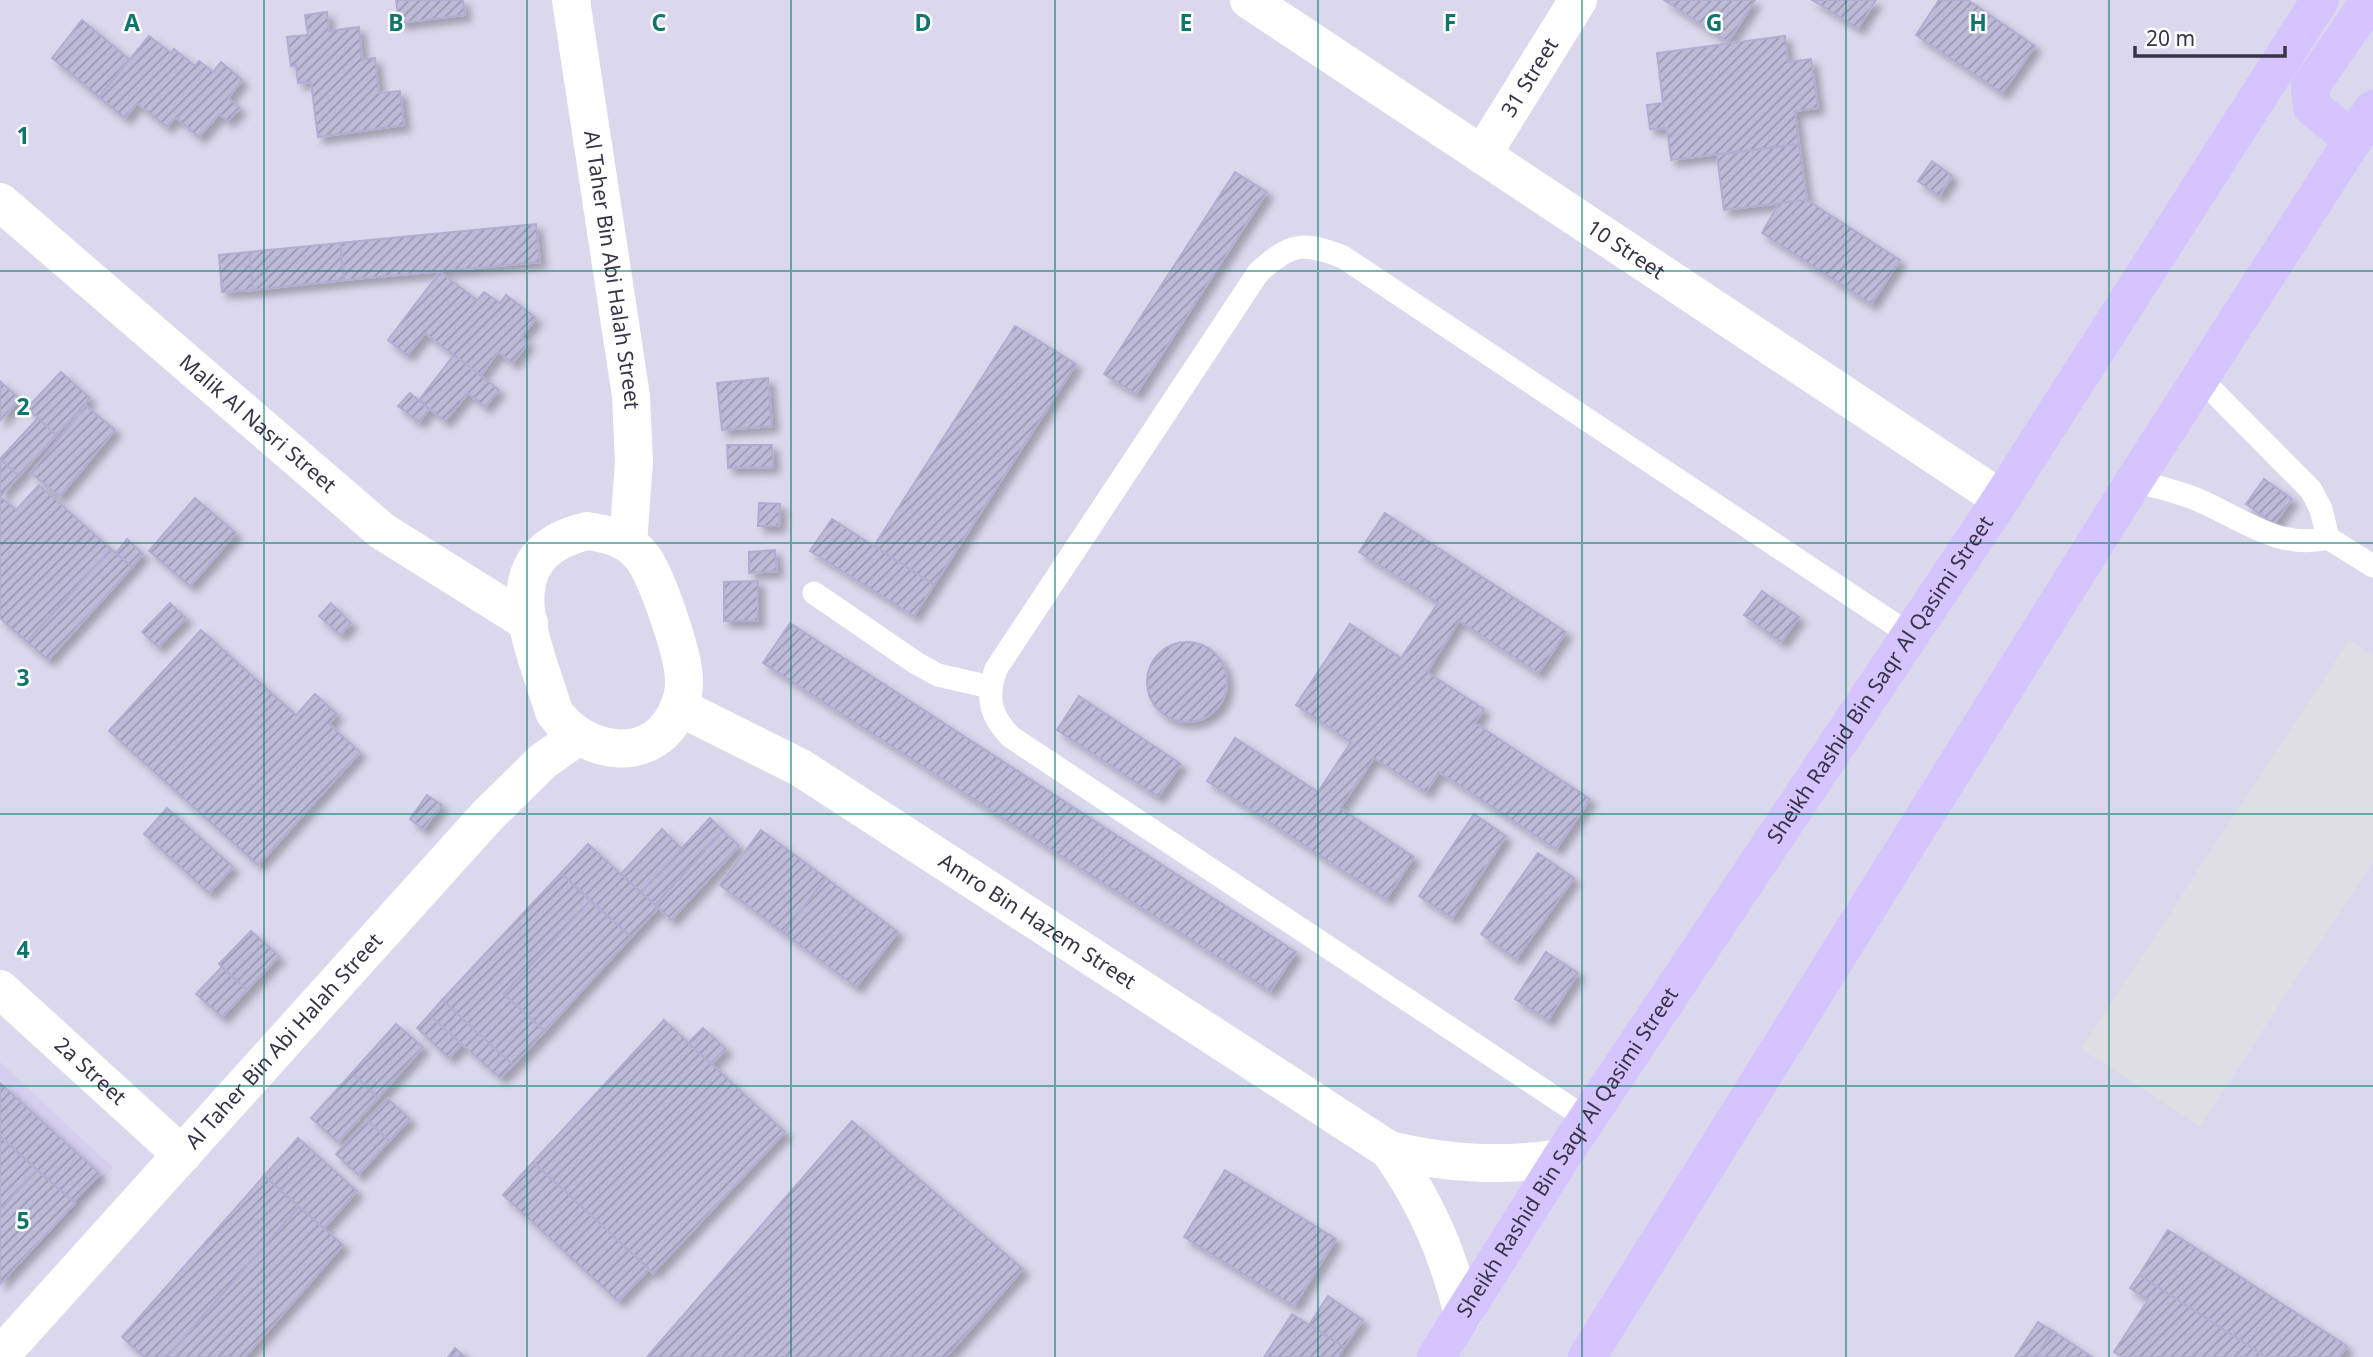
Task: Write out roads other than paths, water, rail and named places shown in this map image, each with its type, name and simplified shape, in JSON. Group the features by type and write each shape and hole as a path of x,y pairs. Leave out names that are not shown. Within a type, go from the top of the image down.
{"main road":[{"name":"Sheikh Rashid Bin Saqr Al Qasimi Street","path":"1436,1357 1561,1158 1912,636 2320,0"},
{"path":"1587,1357 2134,481 2363,124 2312,107 2310,87 2370,0"}],"street":[{"name":"Al Taher Bin Abi Halah Street","path":"571,0 632,406 634,462 628,543"},
{"name":"10 Street","path":"1250,0 2001,499"},
{"name":"31 Street","path":"1482,155 1578,0"},
{"name":"Malik Al Nasri Street","path":"0,202 382,531 528,623"},
{"path":"587,531 608,533 628,543 643,557 653,575 683,668 684,688 679,707 671,722 643,744 627,749 609,749 593,746 577,737 554,712 524,602 526,581 534,562 548,546 567,536 587,531"},
{"name":"Amro Bin Hazem Street","path":"679,707 801,768 1389,1150 1432,1160 1475,1165 1518,1165 1561,1158"},
{"name":"Al Taher Bin Abi Halah Street","path":"0,1356 515,787 543,761 577,737"},
{"name":"2a Street","path":"0,989 182,1154"},
{"name":"Amro Bin Hazem Street","path":"1389,1150 1415,1187 1436,1227 1452,1270 1463,1315"}],"lane":[{"path":"1587,1119 1012,737 998,724 990,706 990,687 996,669 1258,273 1282,251 1313,245 1355,264 1912,636"},
{"path":"2200,377 2311,490 2321,509 2328,538"},
{"path":"2134,481 2194,498 2280,538 2303,542 2328,538 2373,566"},
{"path":"814,593 916,663 938,675 990,687"}]}
